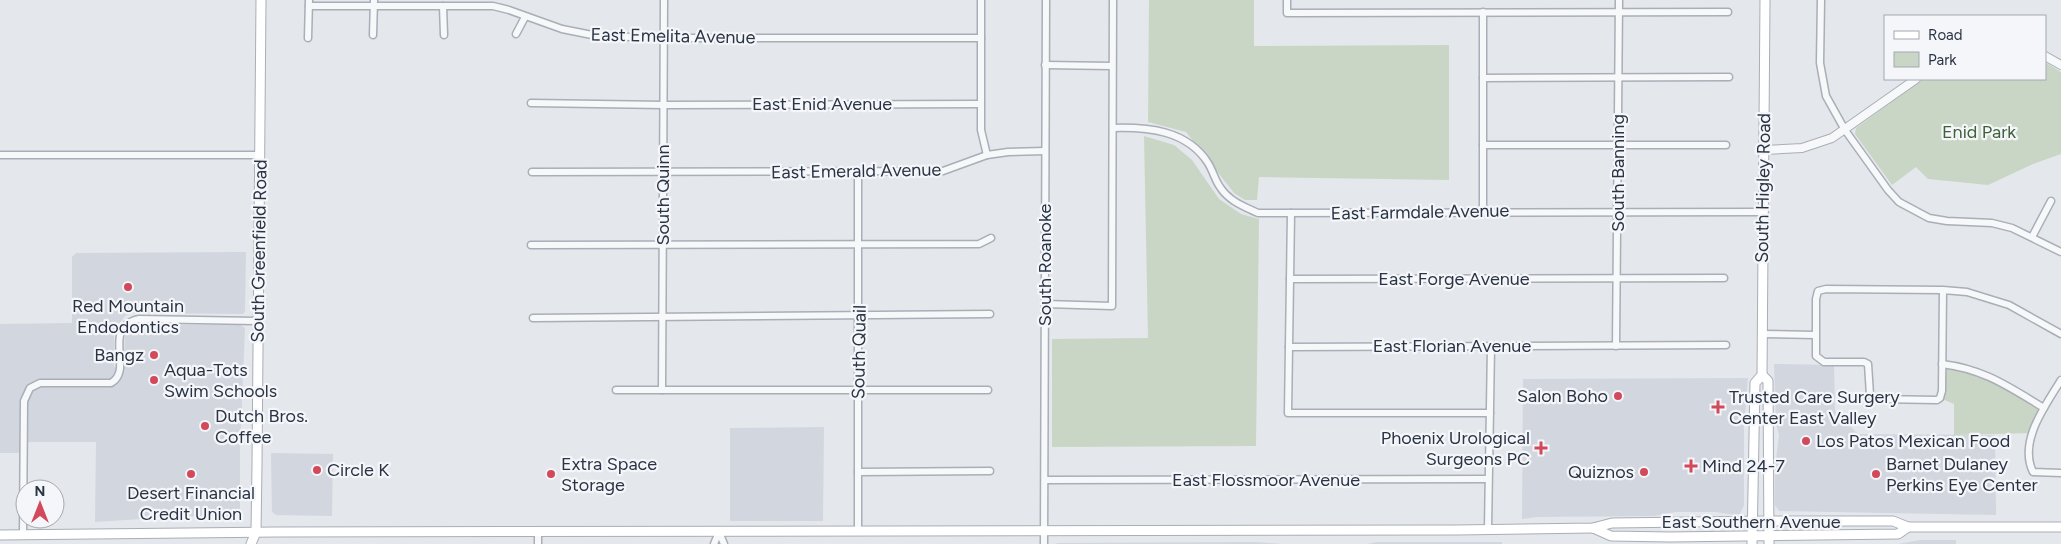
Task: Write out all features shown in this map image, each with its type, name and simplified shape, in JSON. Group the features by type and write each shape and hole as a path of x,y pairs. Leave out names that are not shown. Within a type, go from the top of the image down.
{"main road":[{"name":"South Greenfield Road","path":"252,544 256,532 261,0"},
{"name":"South Higley Road","path":"1752,540 1755,383 1762,376 1765,0"},
{"name":"South Higley Road","path":"1762,376 1768,381 1769,540"},
{"name":"East Southern Avenue","path":"0,536 256,532 1488,529 1593,528 1612,524 1752,521 1893,521 1908,527 2061,527"},
{"name":"East Southern Avenue","path":"1593,528 1611,536 1769,540 1898,534 1908,527"},
{"name":"South Greenfield Road","path":"256,532 260,544"}],"street":[{"name":"South Quinn","path":"662,390 664,0"},
{"path":"981,0 981,138 986,155"},
{"name":"South Roanoke","path":"1044,544 1046,0"},
{"path":"1045,304 1112,306 1112,0"},
{"path":"1287,0 1287,13 1728,12"},
{"name":"South Banning","path":"1616,346 1619,0"},
{"path":"1820,0 1820,63 1822,80 1832,108 1888,190 1899,202 1929,218 1947,221 1992,223 2012,228 2061,252"},
{"path":"308,38 309,3"},
{"name":"East Emelita Avenue","path":"309,3 493,6 562,29 597,36 664,38 981,38"},
{"path":"373,35 374,3"},
{"path":"443,6 444,35"},
{"path":"1483,12 1483,211"},
{"path":"516,34 524,17"},
{"path":"2046,57 2061,65"},
{"path":"1045,65 1112,66"},
{"path":"1483,78 1729,77"},
{"path":"1764,150 1802,148 1819,143 1846,130 1915,80"},
{"name":"East Enid Avenue","path":"531,103 664,105 980,104"},
{"name":"East Farmdale Avenue","path":"1113,128 1136,127 1160,130 1187,141 1208,162 1221,188 1235,203 1258,213 1483,211 1763,212"},
{"path":"1483,145 1726,145"},
{"name":"East Emerald Avenue","path":"532,172 943,171 986,155 1008,152 1045,151"},
{"path":"0,155 260,155"},
{"name":"South Quail","path":"858,172 858,531"},
{"path":"2032,237 2051,201"},
{"path":"1291,213 1288,413 1490,413"},
{"path":"531,246 979,244 990,238"},
{"name":"East Forge Avenue","path":"1290,279 1617,280 1724,278"},
{"path":"1943,290 1942,364 1940,398 1937,400 1875,399 1870,395 1868,364 1864,362 1824,362 1818,359 1815,352 1816,299 1818,291 1826,289 1943,290 1967,292 2009,305 2061,334"},
{"path":"533,318 990,314"},
{"path":"23,536 24,401 30,388 40,383 111,383 116,380 120,373 120,335 123,328 131,321 259,321"},
{"path":"1762,334 1815,335"},
{"name":"East Florian Avenue","path":"1288,347 1726,345"},
{"path":"1488,529 1491,346"},
{"path":"1942,364 1961,366 1980,372 2044,408"},
{"path":"2061,380 2032,433 2030,465 2033,472 2061,473"},
{"path":"616,390 988,390"},
{"path":"858,472 990,471"},
{"name":"East Flossmoor Avenue","path":"1044,480 1488,479"},
{"path":"538,532 538,544"},
{"path":"714,544 719,532"},
{"path":"719,532 724,544"}],"shaded area":[{"path":"246,252 245,311 243,314 133,313 125,316 114,330 114,367 124,368 125,334 130,325 240,325 245,328 240,449 240,507 239,513 235,518 210,516 171,517 95,522 96,442 29,442 19,453 0,453 0,324 72,323 72,257 76,253"},
{"path":"1774,364 1834,365 1835,411 1858,434 1995,435 1996,515 1779,511 1775,505 1775,468 1779,435 1776,423"},
{"path":"1748,378 1744,426 1744,505 1740,514 1676,512 1654,516 1537,517 1522,519 1523,379"},
{"path":"824,427 823,521 730,521 730,428"},
{"path":"271,453 333,454 332,516 276,515 272,512"},
{"path":"1920,540 1956,540 1956,544 1898,544"},
{"path":"1256,542 1283,544 1055,544 1058,543"},
{"path":"1376,542 1502,542 1502,544 1367,544"}],"green space":[{"path":"1149,0 1254,0 1254,46 1449,45 1449,180 1259,177 1257,200 1245,200 1234,193 1186,132 1148,122"},
{"name":"Enid Park","path":"2046,63 2061,72 2061,154 2033,164 1988,185 1928,179 1916,167 1892,185 1855,134 1856,128 1922,80 2046,80"},
{"path":"1144,136 1174,145 1192,160 1219,199 1241,214 1259,219 1256,446 1052,447 1052,339 1148,338"},
{"path":"1942,364 1980,372 2044,408 2032,433 1954,435 1954,404 1940,398"}],"place":[{"name":"Red Mountain Endodontics","path":"128,287"},
{"name":"Bangz","path":"154,355"},
{"name":"Aqua-Tots Swim Schools","path":"154,380"},
{"name":"Salon Boho","path":"1618,396"},
{"name":"Trusted Care Surgery Center East Valley","path":"1718,407"},
{"name":"Dutch Bros. Coffee","path":"205,426"},
{"name":"Los Patos Mexican Food","path":"1806,441"},
{"name":"Phoenix Urological Surgeons PC","path":"1541,448"},
{"name":"Mind 24-7","path":"1691,466"},
{"name":"Circle K","path":"317,470"},
{"name":"Quiznos","path":"1644,472"},
{"name":"Desert Financial Credit Union","path":"191,474"},
{"name":"Extra Space Storage","path":"551,474"},
{"name":"Barnet Dulaney Perkins Eye Center","path":"1876,474"}]}
